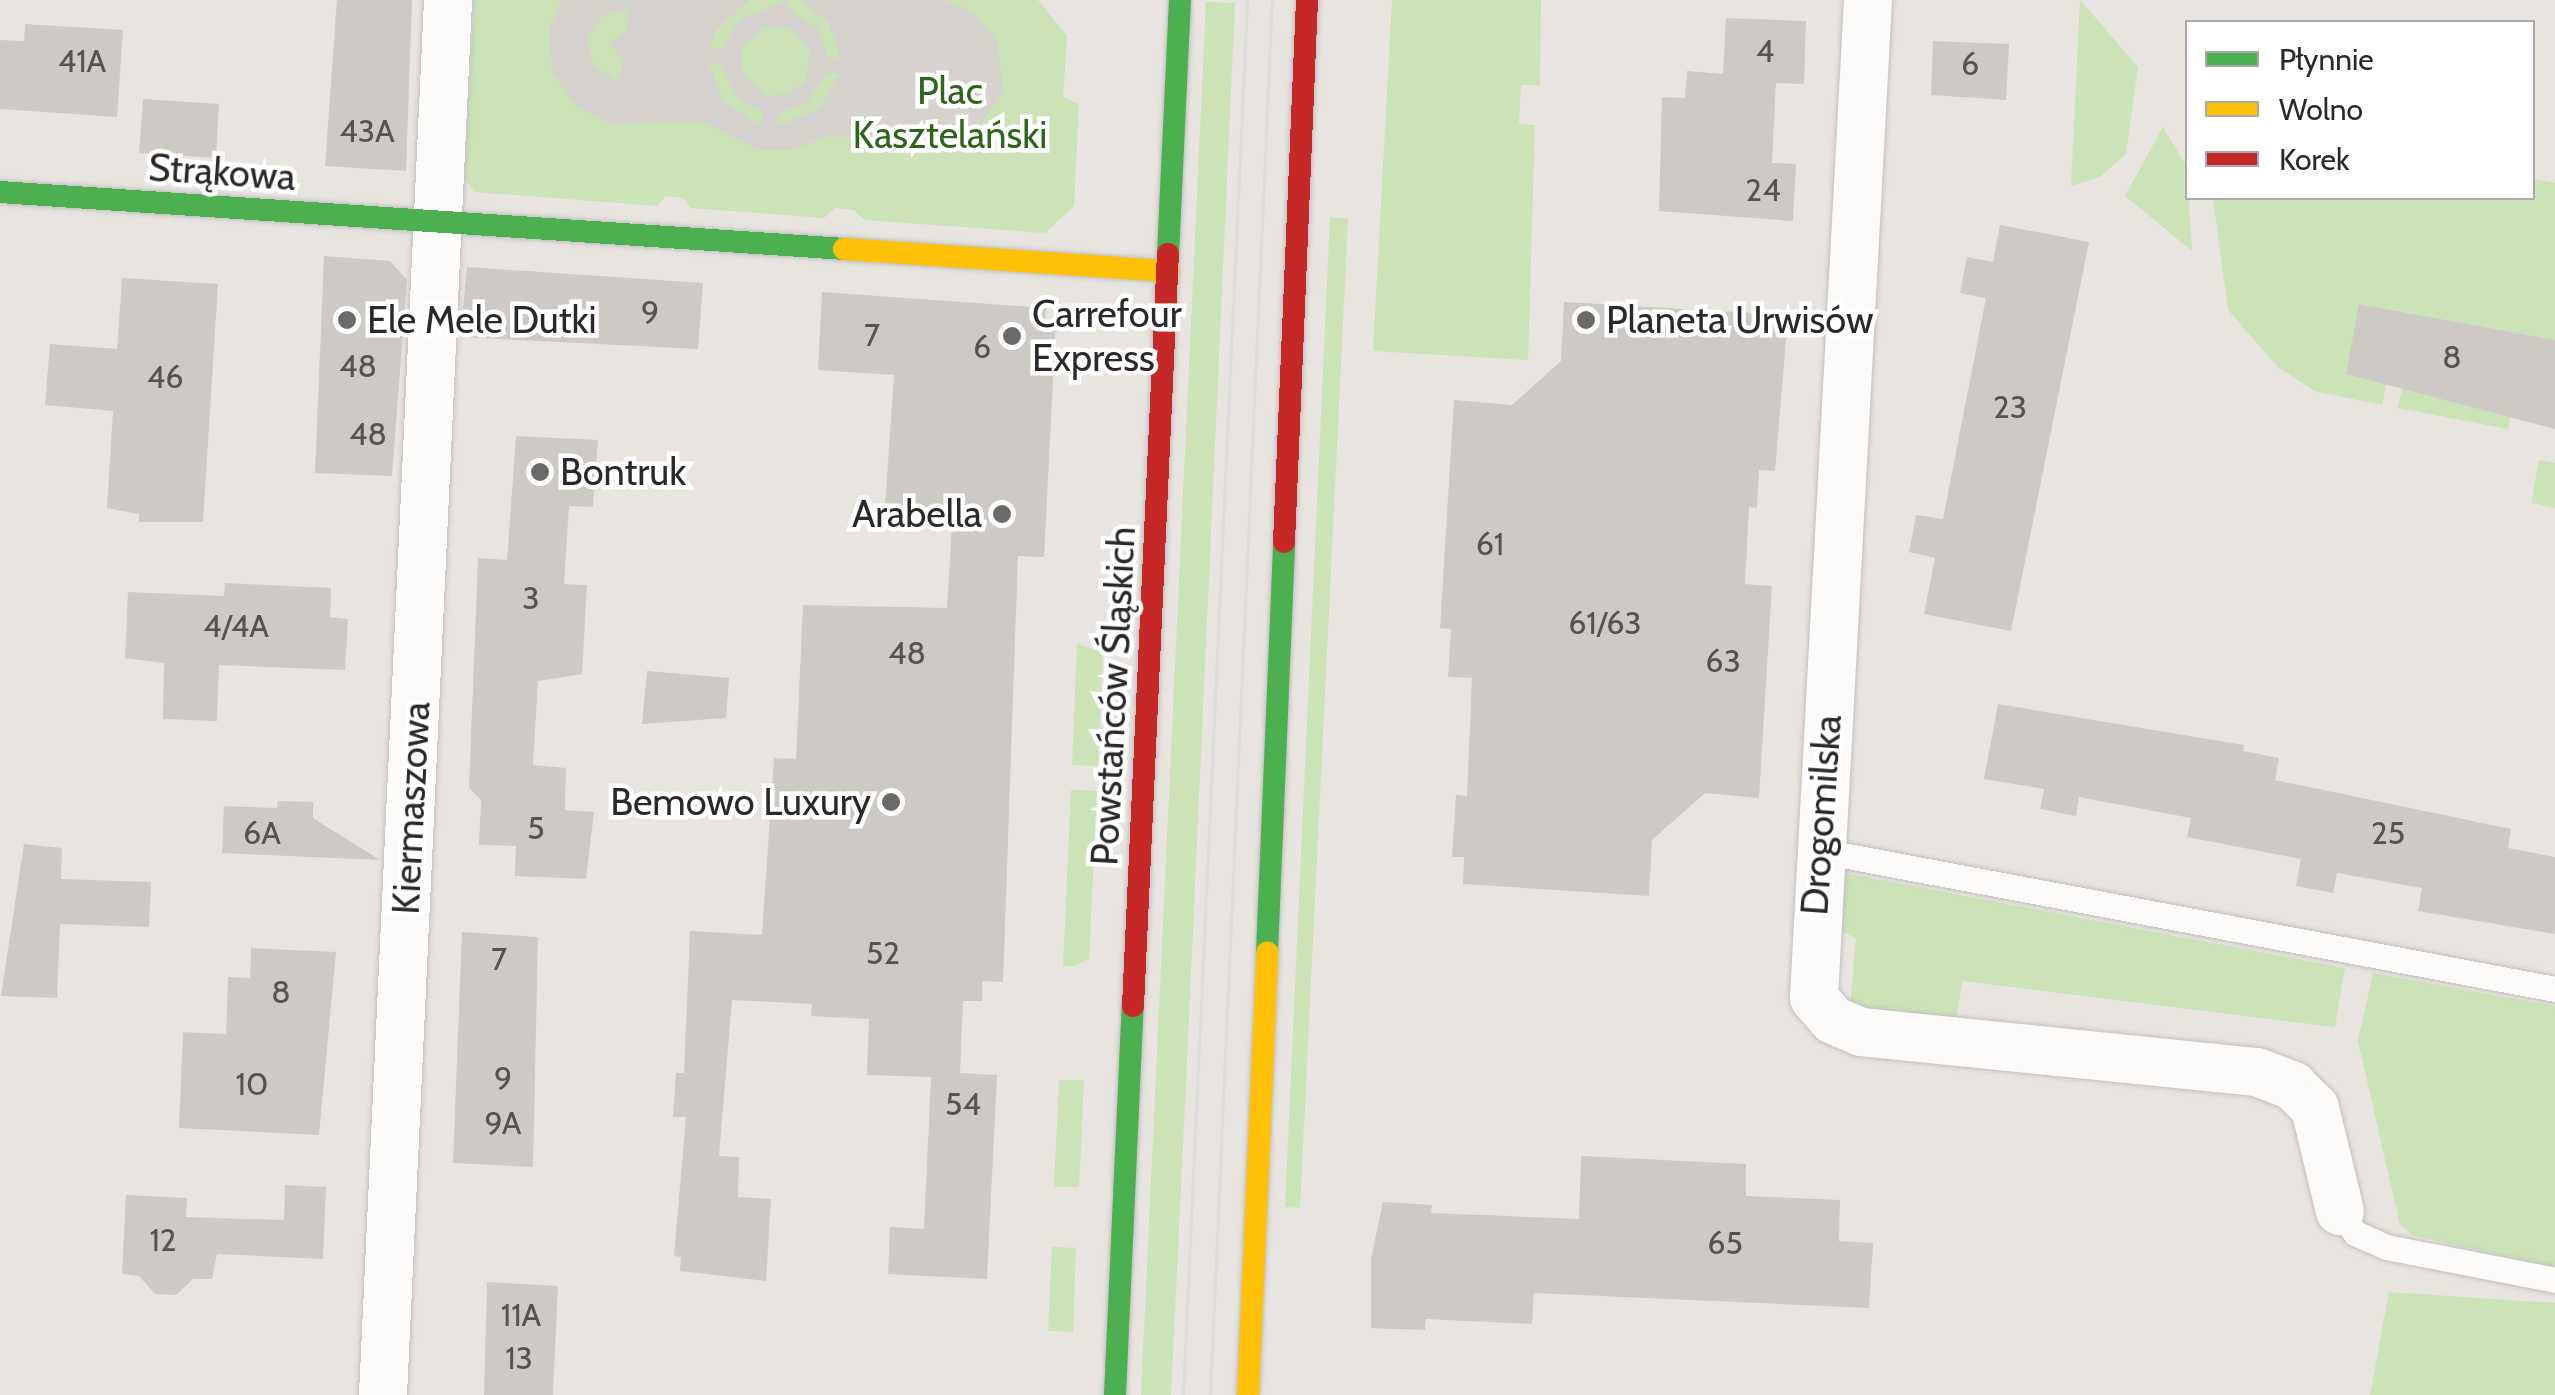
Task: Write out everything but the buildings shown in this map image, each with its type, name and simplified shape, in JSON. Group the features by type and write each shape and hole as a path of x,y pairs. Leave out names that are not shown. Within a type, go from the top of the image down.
{"main road":[{"name":"Powstańców Śląskich","path":"1115,1395 1180,0"},
{"path":"1248,1395 1308,0"},
{"name":"Strąkowa","path":"0,192 440,222"},
{"path":"440,222 1168,271"}],"street":[{"name":"Kiermaszowa","path":"383,1395 448,0"},
{"name":"Drogomilska","path":"1868,0 1820,851 1810,955 1814,998 1833,1020 1901,1038 2257,1072 2293,1086 2315,1108 2340,1211"}],"lane":[{"path":"1820,851 2555,989"},
{"path":"2340,1211 2355,1234 2386,1247 2555,1280"}],"green space":[{"name":"Plac Kasztelański","path":"474,0 1038,0 1067,36 1063,97 1079,104 1074,206 1045,233 864,220 854,210 835,208 824,218 691,208 683,198 666,196 657,206 474,192 464,177"},
{"path":"1392,0 1541,0 1540,85 1521,85 1519,124 1535,125 1528,360 1373,351"},
{"path":"2080,0 2138,67 2126,154 2100,177 2071,186"},
{"path":"1206,2 1235,3 1187,1061 1171,1395 1141,1395"},
{"path":"2163,127 2185,164 2192,251 2125,196"},
{"path":"2535,179 2555,183 2555,340 2360,304 2347,373 2387,381 2382,405 2314,391 2278,367 2228,310 2213,200 2535,200"},
{"path":"1330,217 1348,219 1300,1208 1285,1207"},
{"path":"2403,384 2513,405 2508,429 2398,408"},
{"path":"2539,460 2555,463 2555,508 2531,503"},
{"path":"1077,644 1103,652 1098,766 1072,765"},
{"path":"1071,790 1097,791 1089,959 1063,966"},
{"path":"1844,873 2345,968 2335,1027 1962,981 1956,1022 1850,1007 1856,938 1822,922"},
{"path":"2373,973 2555,1006 2555,1268 2412,1235 2400,1225 2358,1041"},
{"path":"1059,1080 1084,1080 1079,1187 1054,1187"},
{"path":"1052,1247 1076,1248 1073,1332 1048,1331"},
{"path":"2389,1292 2555,1303 2555,1395 2370,1395"}],"shaded area":[{"path":"562,0 749,0 717,29 710,48 722,49 739,20 788,0 788,9 818,29 828,58 841,59 829,23 801,0 945,0 974,14 997,41 1003,90 973,137 933,152 833,135 790,150 759,150 703,122 612,124 577,107 552,72 549,30","holes":["628,9 627,30 610,44 624,61 618,81 593,65 587,40 603,15","764,27 790,28 810,50 806,80 790,94 765,96 741,72 742,46","709,63 721,64 738,99 763,112 761,125 723,102","827,73 840,74 817,111 777,126 778,114 807,103"]}],"tram line":[{"path":"1183,1395 1247,0"},
{"path":"1210,1395 1272,0"}],"traffic: fast":[{"path":"1168,254 1180,0"},
{"path":"0,192 844,249"},
{"path":"1267,952 1284,542"},
{"path":"1115,1395 1133,1006"}],"traffic: slow":[{"path":"844,249 1168,271"},
{"path":"1248,1395 1267,952"}],"traffic: jam":[{"path":"1284,542 1307,0"},
{"path":"1133,1006 1168,254"}],"place":[{"name":"Ele Mele Dutki","path":"347,320"},
{"name":"Planeta Urwisów","path":"1586,320"},
{"name":"Carrefour Express","path":"1012,336"},
{"name":"Bontruk","path":"540,472"},
{"name":"Arabella","path":"1002,514"},
{"name":"Bemowo Luxury","path":"891,802"}]}
